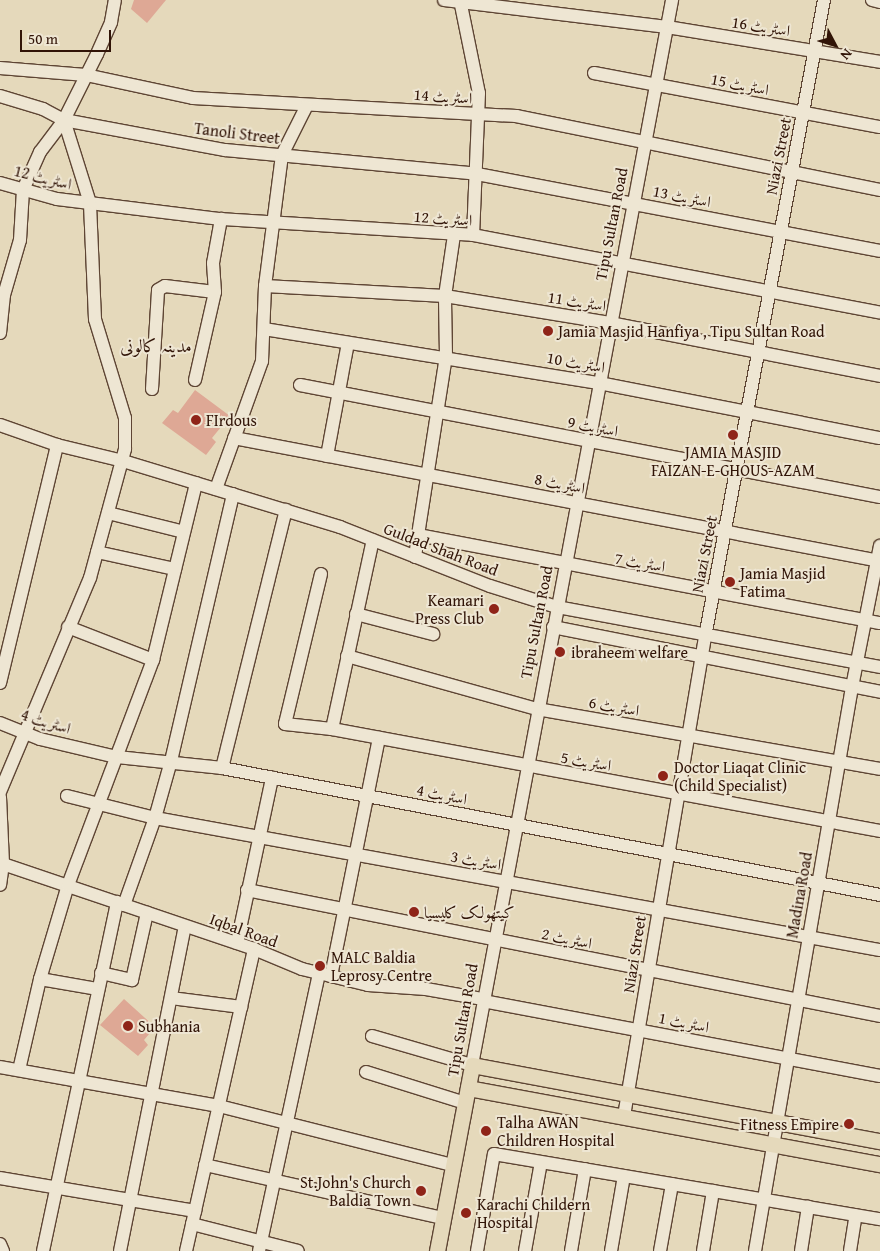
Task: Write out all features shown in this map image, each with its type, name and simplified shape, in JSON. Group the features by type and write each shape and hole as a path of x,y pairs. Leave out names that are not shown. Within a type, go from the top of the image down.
{"main road":[{"name":"Tipu Sultan Road","path":"437,1251 472,1065"},
{"path":"472,1065 880,1141"},
{"path":"468,1088 880,1164"}],"street":[{"path":"0,333 2,294 20,240 24,190 40,152 64,120 86,75 111,22 115,0"},
{"name":"اسٹریٹ 16","path":"444,0 667,27 880,62"},
{"name":"Tipu Sultan Road","path":"472,1065 672,0"},
{"name":"Niazi Street","path":"624,1116 705,637 824,0"},
{"path":"872,0 880,2"},
{"path":"460,1 479,93 473,236"},
{"name":"اسٹریٹ 14","path":"0,68 86,75 193,98 306,107 380,107 516,116 644,144 880,190"},
{"name":"اسٹریٹ 15","path":"594,73 880,127"},
{"name":"Tanoli Street","path":"0,96 43,109 64,120 225,150 477,174"},
{"path":"216,489 262,361 265,286 282,155 306,107"},
{"path":"0,792 23,733 90,578 122,461 125,418 95,319 90,203 64,120"},
{"name":"اسٹریٹ 13","path":"477,174 880,251"},
{"name":"اسٹریٹ 12","path":"0,183 57,199 221,219 273,220 473,236 622,262 880,313"},
{"path":"195,380 215,292 213,263 221,219"},
{"path":"415,558 446,356 445,296 454,235"},
{"path":"152,389 158,290 165,286 215,292"},
{"name":"اسٹریٹ 11","path":"265,286 445,296 610,323 880,376"},
{"name":"اسٹریٹ 10","path":"264,329 348,343 446,356 599,383 880,438"},
{"path":"327,456 348,343"},
{"name":"اسٹریٹ 9","path":"300,385 880,497"},
{"name":"Guldad Shah Road","path":"0,425 57,445 122,461 286,510 372,540 415,558 557,607 705,637 880,667"},
{"name":"اسٹریٹ 8","path":"234,438 879,561"},
{"path":"0,683 57,445"},
{"path":"19,1070 40,979 68,885 153,660 196,483"},
{"path":"43,1251 55,1186 101,973 120,904 155,818 233,494"},
{"path":"222,768 286,510"},
{"path":"108,514 184,532"},
{"name":"اسٹریٹ 7","path":"418,535 880,623"},
{"path":"332,729 372,540"},
{"name":"Madina Road","path":"755,1251 852,687 879,561 880,546"},
{"path":"97,552 175,569"},
{"name":"اسٹریٹ 5","path":"321,574 285,724 332,729 527,767 880,831"},
{"path":"356,614 433,634"},
{"path":"68,627 153,660"},
{"path":"553,627 880,692"},
{"name":"اسٹریٹ 6","path":"347,656 538,709 880,769"},
{"name":"اسٹریٹ 4","path":"0,723 23,733 117,757 170,761 222,768 880,895"},
{"path":"260,1246 286,1124 344,910 378,738"},
{"path":"237,943 272,778"},
{"name":"اسٹریٹ 3","path":"66,796 155,818 505,882 658,907 880,950"},
{"path":"0,797 0,885"},
{"name":"Iqbal Road","path":"1,863 325,975 368,985 426,989 483,1000"},
{"name":"اسٹریٹ 2","path":"247,890 880,1016"},
{"path":"101,973 132,980 147,913"},
{"path":"120,1251 185,926"},
{"path":"186,1251 254,949"},
{"path":"40,979 98,989"},
{"path":"171,998 241,1007"},
{"name":"اسٹریٹ 1","path":"483,1000 880,1076"},
{"path":"372,1036 472,1065"},
{"path":"0,1067 219,1106 454,1165"},
{"path":"366,1072 465,1103"},
{"path":"477,1251 494,1154 880,1220"},
{"path":"526,1251 541,1162"},
{"path":"206,1165 275,1178 444,1218"},
{"path":"571,1251 585,1170"},
{"path":"611,1251 624,1176"},
{"path":"0,1178 195,1211"},
{"path":"660,1251 672,1184"},
{"path":"703,1251 713,1191"},
{"path":"801,1251 808,1207"},
{"path":"850,1251 856,1216"},
{"path":"192,1224 260,1246 298,1251"},
{"path":"0,1244 3,1251"}],"building":[{"path":"134,0 166,0 147,23 131,9"},
{"name":"FIrdous","path":"195,390 230,416 212,438 216,442 206,455 162,423 173,410 178,413"},
{"name":"Subhania","path":"124,999 155,1027 144,1040 148,1045 138,1056 100,1025"}],"place":[{"name":"Jamia Masjid Hanfiya , Tipu Sultan Road","path":"548,331"},
{"name":"FIrdous","path":"196,420"},
{"name":"JAMIA MASJID FAIZAN-E-GHOUS-AZAM","path":"733,435"},
{"name":"Jamia Masjid Fatima","path":"730,582"},
{"name":"Keamari Press Club","path":"494,609"},
{"name":"ibraheem welfare","path":"560,652"},
{"name":"Doctor Liaqat Clinic (Child Specialist)","path":"663,776"},
{"name":"کیتھولک کلیسیا","path":"414,912"},
{"name":"MALC Baldia Leprosy Centre","path":"320,966"},
{"name":"Subhania","path":"128,1026"},
{"name":"Fitness Empire","path":"849,1124"},
{"name":"Talha AWAN Children Hospital","path":"486,1131"},
{"name":"St.John's Church Baldia Town","path":"421,1191"},
{"name":"Karachi Childern Hospital","path":"466,1213"}],"district":[{"name":"مدینہ کالونی","path":"156,346"}]}
